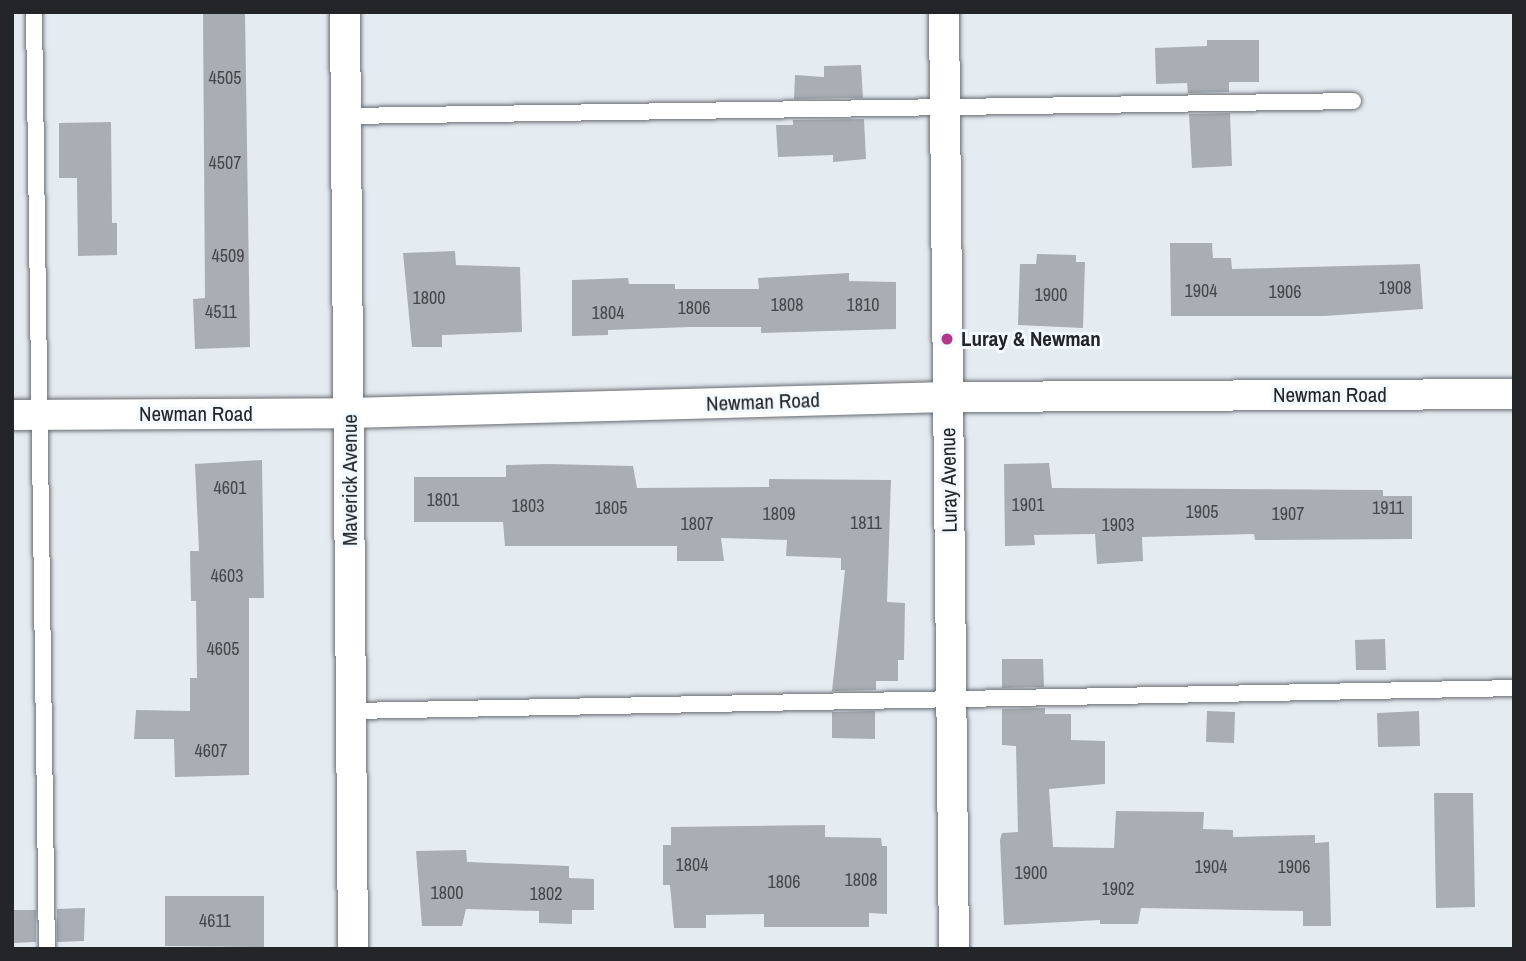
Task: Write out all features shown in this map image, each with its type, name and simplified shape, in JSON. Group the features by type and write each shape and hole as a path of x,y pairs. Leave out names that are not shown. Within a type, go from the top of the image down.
{"street":[{"name":"Maverick Avenue","path":"345,12 353,949"},
{"name":"Luray Avenue","path":"944,12 954,949"},
{"name":"Newman Road","path":"26,414 350,413 948,397 1513,394"},
{"path":"1513,394 1514,401"}],"lane":[{"path":"34,12 26,414 47,949"},
{"path":"346,116 1353,101"},
{"path":"352,711 951,697 1514,688"}],"building":[{"path":"203,12 245,12 250,347 195,349 193,299 205,298"},
{"path":"1207,40 1259,40 1259,82 1229,82 1229,92 1188,93 1187,83 1156,84 1155,48 1207,46"},
{"path":"861,65 863,98 794,99 795,75 824,77 824,66"},
{"path":"1230,113 1232,166 1192,168 1189,114"},
{"path":"864,119 866,159 833,162 833,155 778,157 776,125 793,125 793,120"},
{"path":"111,122 112,223 117,223 117,255 78,256 77,178 59,178 59,123"},
{"path":"1170,243 1212,243 1213,258 1231,258 1232,269 1420,264 1423,309 1325,316 1171,316"},
{"path":"455,251 456,265 520,267 522,332 442,335 442,347 412,347 403,253"},
{"path":"1037,254 1076,255 1076,262 1085,262 1083,328 1018,325 1020,264 1036,264"},
{"path":"849,273 849,281 896,282 896,329 761,333 761,327 690,327 608,330 608,335 572,336 572,280 628,278 629,284 675,284 675,289 759,289 758,278"},
{"path":"262,460 264,598 249,598 249,775 175,777 174,739 134,739 136,710 190,711 190,678 197,678 196,601 191,601 190,551 199,551 195,464"},
{"path":"1049,463 1052,488 1383,490 1383,496 1412,496 1412,539 1255,540 1254,534 1142,537 1143,561 1097,564 1095,534 1034,535 1035,545 1005,546 1004,464"},
{"path":"506,465 633,466 637,488 769,487 769,479 891,480 887,602 905,603 904,660 898,660 898,681 876,681 876,690 832,691 845,570 841,570 841,558 786,556 787,540 721,538 724,561 677,561 677,546 505,546 503,522 414,522 414,477 506,477"},
{"path":"1385,639 1386,670 1356,670 1355,640"},
{"path":"1002,659 1043,659 1044,687 1002,688"},
{"path":"1045,708 1045,714 1071,714 1071,740 1105,741 1105,784 1049,789 1053,847 1114,848 1116,811 1204,812 1203,829 1233,830 1233,837 1315,835 1315,843 1329,842 1331,926 1303,926 1303,911 1141,908 1138,924 1100,924 1100,920 1004,925 1000,840 1002,833 1018,832 1016,746 1002,745 1002,709"},
{"path":"875,711 875,739 832,738 832,712"},
{"path":"1207,711 1235,712 1234,743 1206,742"},
{"path":"1419,711 1420,746 1378,747 1377,713"},
{"path":"1434,793 1473,793 1475,907 1436,908"},
{"path":"825,825 825,837 881,838 882,846 887,846 887,914 869,913 869,927 764,927 764,914 706,915 706,928 674,928 670,885 663,885 663,845 671,845 671,827"},
{"path":"466,850 467,862 569,866 569,878 594,879 594,910 572,910 572,924 539,923 539,911 466,909 462,926 422,926 416,851"},
{"path":"165,896 264,896 264,947 165,946"},
{"path":"85,908 84,941 57,942 57,909"},
{"path":"12,910 36,910 36,942 12,943"}],"place":[{"name":"Luray & Newman","path":"947,339"}]}
